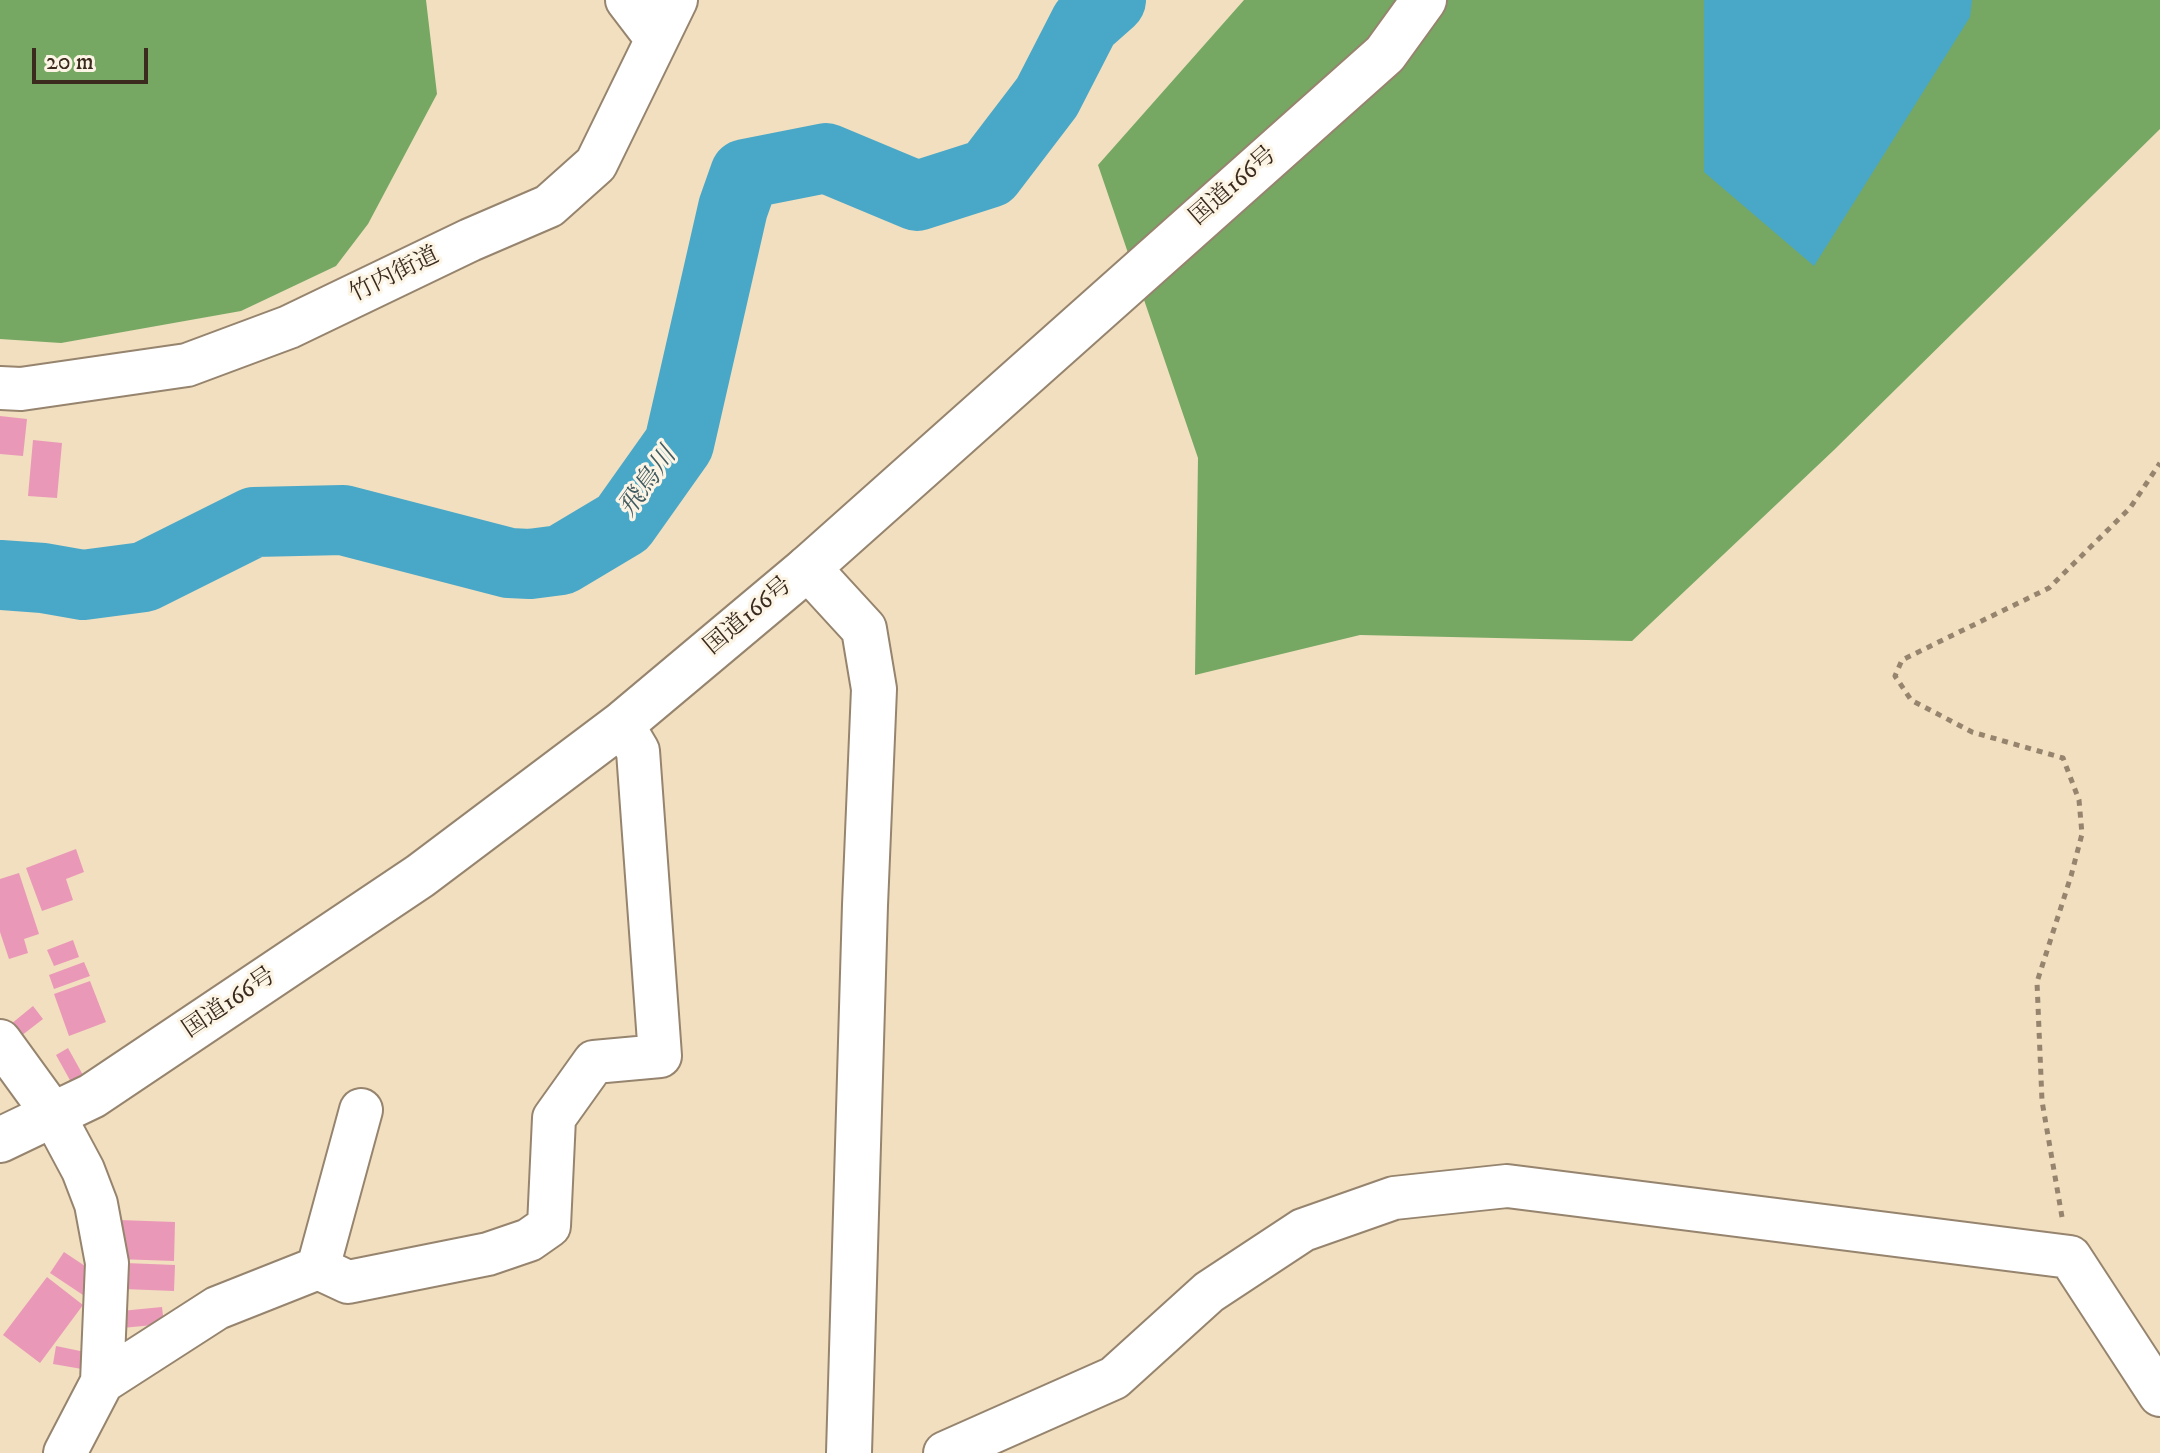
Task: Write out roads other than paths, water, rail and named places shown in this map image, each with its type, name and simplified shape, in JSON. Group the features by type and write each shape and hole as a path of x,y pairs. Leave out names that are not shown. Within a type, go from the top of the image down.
{"main road":[{"name":"国道166号","path":"0,1140 92,1096 420,876 622,724 808,568 1385,54 1424,0"},
{"path":"808,568 864,629 874,689 849,1453"}],"street":[{"path":"627,0 656,38"},
{"name":"竹内街道","path":"0,388 36,387 187,365 289,327 470,240 549,206 596,164 676,0"},
{"path":"102,1382 217,1308 318,1268 348,1282 488,1254 529,1240 549,1226 554,1118 594,1062 660,1056 638,751 622,724"},
{"path":"0,1041 53,1114 83,1170 96,1204 107,1263 102,1382 65,1453"},
{"path":"318,1268 361,1110"},
{"path":"945,1453 1114,1378 1209,1292 1303,1230 1394,1198 1507,1186 2070,1257 2160,1395"}],"water":[{"path":"1704,0 1972,0 1970,17 1814,266 1704,172"}],"waterway":[{"name":"飛鳥川","path":"0,575 83,585 144,577 254,522 343,520 509,563 561,560 623,523 679,444 733,208 745,174 826,158 917,196 989,173 1047,97 1085,23 1111,0"}]}
